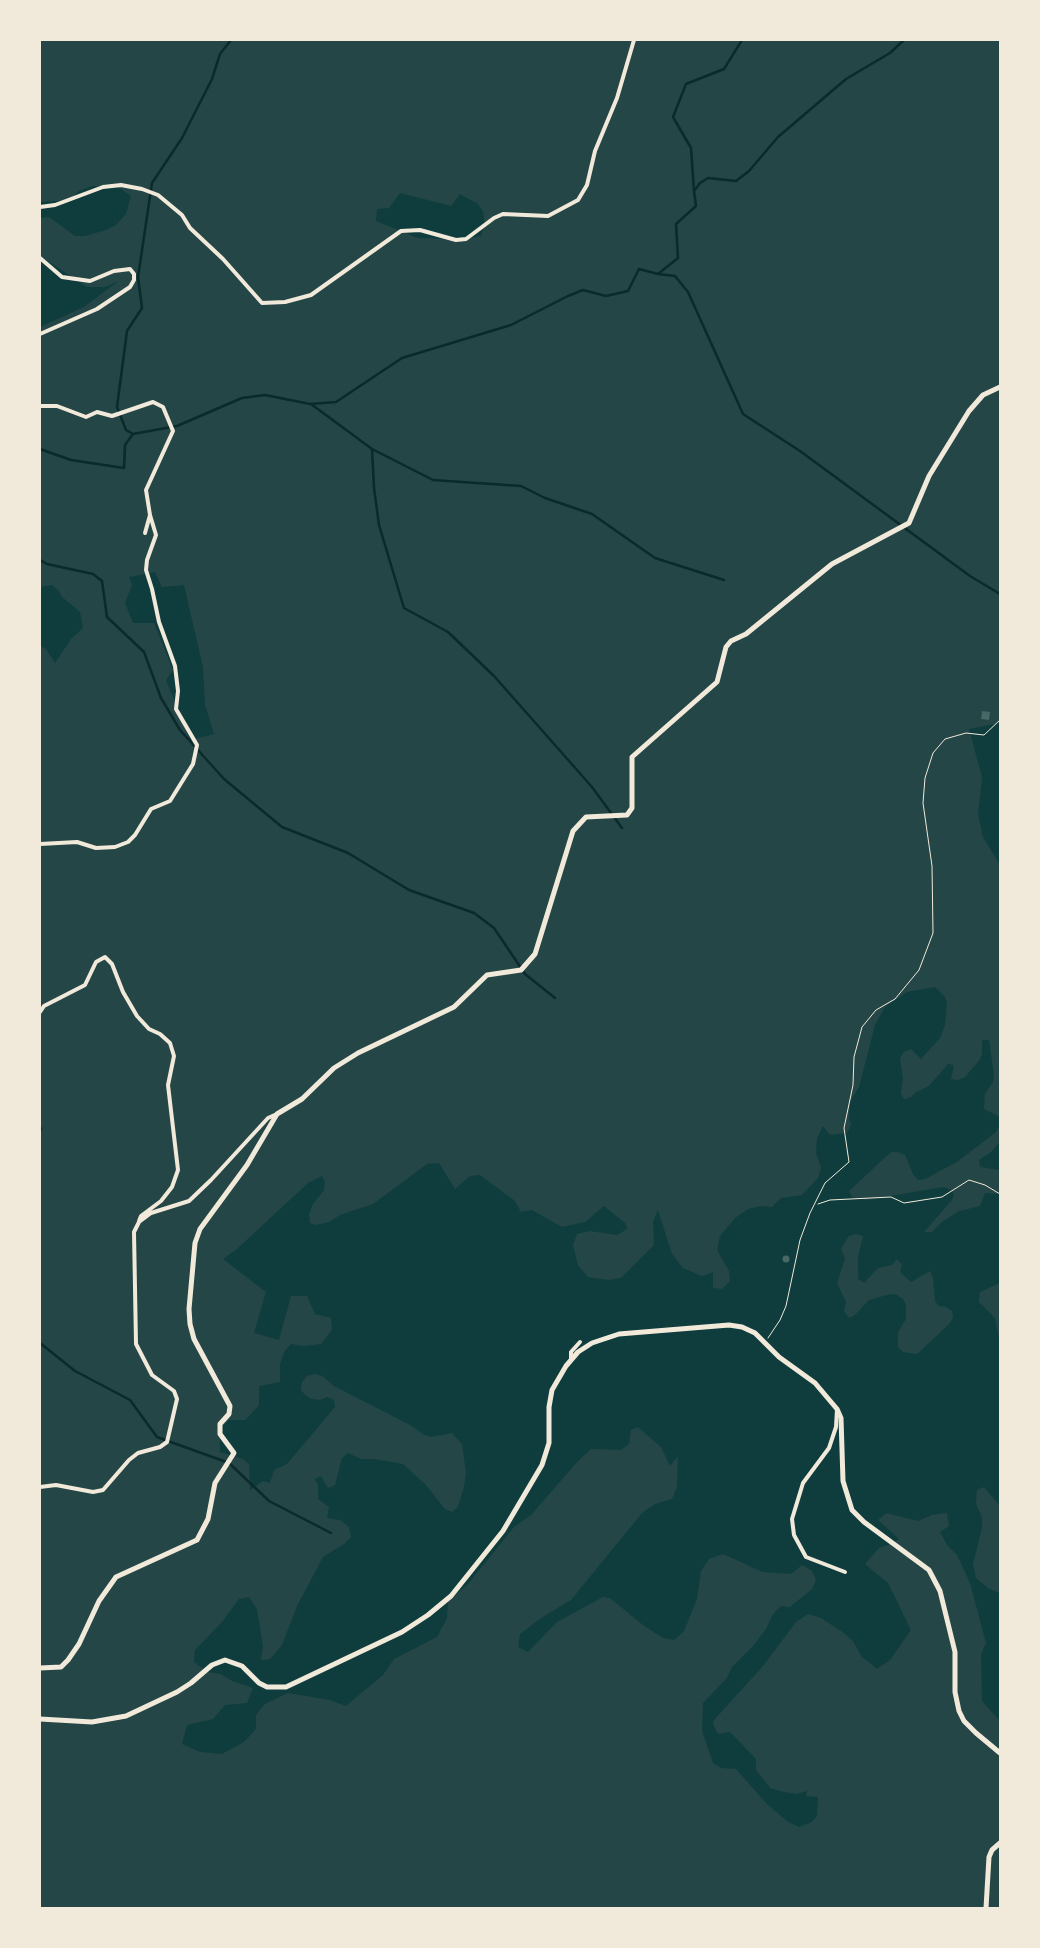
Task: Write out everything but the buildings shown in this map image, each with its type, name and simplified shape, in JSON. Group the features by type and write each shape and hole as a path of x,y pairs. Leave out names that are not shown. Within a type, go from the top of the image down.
{"street":[{"path":"40,207 55,205 103,187 121,185 145,190 155,194 182,215 190,228 223,259 262,303 285,302 311,295 401,231 420,230 456,240 466,239 494,218 503,214 548,216 578,200 587,185 595,151 617,98 634,40"},
{"path":"40,258 62,278 90,281 114,271 130,269 134,274 134,280 130,287 97,309 40,334"},
{"path":"139,1222 151,1213 189,1201 268,1118 302,1099 334,1068 358,1053 454,1007 487,975 523,968 535,954 573,831 586,817 627,814 632,808 632,757 717,682 726,647 731,641 746,634 832,564 907,524 929,476 969,411 983,395 1000,387"},
{"path":"40,406 57,406 86,417 97,412 112,416 153,402 163,407 173,432 146,490 150,515 156,535 147,560 146,570 159,622 175,666 178,691 176,709 196,746 193,764 170,801 151,809 135,835 128,842 115,847 96,848 77,842 40,844"},
{"path":"145,532 150,515"},
{"path":"40,1012 44,1006 85,985 96,962 105,957 112,964 123,992 137,1016 148,1029 160,1034 170,1043 174,1056 168,1085 178,1170 172,1187 161,1201 141,1216 134,1232 136,1344 152,1375 174,1390 178,1398 167,1442 160,1447 138,1453 129,1460 103,1490 93,1492 56,1485 40,1487"},
{"path":"40,1668 60,1667 68,1660 99,1601 116,1577 197,1540 208,1519 215,1483 234,1453 220,1434 220,1424 229,1414 230,1406 194,1339 190,1324 189,1309 195,1243 200,1229 248,1165 277,1114"},
{"path":"40,1720 92,1722 126,1716 184,1688 212,1665 221,1661 229,1660 242,1666 259,1683 267,1687 286,1687 379,1644 422,1620 456,1591 493,1546 536,1476 549,1442 549,1407 552,1390 571,1359 592,1343 619,1334 720,1325 746,1328 779,1357 815,1383 837,1409 841,1418 843,1480 852,1510 864,1522 929,1570 940,1591 955,1652 955,1692 958,1711 976,1733 1000,1753"},
{"path":"571,1359 571,1352 580,1342"},
{"path":"837,1409 836,1427 829,1448 803,1484 792,1519 794,1535 806,1557 845,1572"},
{"path":"986,1908 989,1857 992,1850 1000,1843"}],"path":[{"path":"764,1342 784,1313 802,1234 810,1213 816,1205 825,1184 849,1162 844,1128 853,1085 854,1057 862,1027 876,1010 895,999 919,970 933,933 932,866 923,803 925,778 933,753 945,739 966,733 984,735 1000,720"},
{"path":"816,1205 830,1200 891,1197 904,1204 942,1197 969,1180 985,1185 1000,1194"}],"shaded area":[{"path":"40,40 1000,40 1000,723 969,729 982,777 978,814 983,837 1000,865 1000,1117 984,1109 985,1094 993,1082 994,1075 989,1040 982,1040 982,1054 979,1061 965,1077 958,1080 951,1079 954,1065 948,1064 929,1086 904,1099 901,1093 903,1078 900,1058 904,1052 911,1049 921,1059 940,1038 945,1025 947,1004 945,997 935,987 907,992 885,1007 875,1025 859,1087 850,1102 849,1116 851,1125 847,1133 830,1135 823,1126 817,1138 816,1153 821,1168 818,1178 802,1195 781,1198 772,1207 761,1206 748,1209 735,1218 720,1236 717,1250 729,1271 730,1281 722,1289 713,1288 713,1272 702,1276 683,1268 672,1254 658,1210 653,1222 654,1245 621,1278 609,1280 588,1277 578,1265 573,1245 577,1234 589,1231 617,1235 627,1229 626,1224 604,1206 585,1222 562,1227 532,1210 521,1212 515,1201 480,1175 470,1176 455,1189 439,1163 427,1164 373,1204 340,1215 329,1222 316,1225 310,1223 309,1215 313,1204 324,1190 325,1182 322,1176 308,1183 237,1249 223,1259 266,1292 254,1333 279,1340 291,1296 307,1296 315,1314 331,1318 332,1330 321,1344 305,1346 291,1344 284,1352 280,1364 280,1382 259,1386 259,1405 253,1412 245,1420 229,1420 220,1429 220,1452 243,1459 249,1464 250,1490 263,1481 270,1483 274,1470 287,1464 335,1407 334,1400 327,1397 320,1400 312,1399 301,1390 302,1382 307,1376 315,1374 322,1376 334,1386 412,1426 424,1435 431,1437 452,1433 462,1444 466,1473 464,1487 458,1507 452,1512 445,1509 426,1485 403,1464 375,1459 361,1459 348,1453 342,1458 335,1485 328,1488 321,1476 315,1479 318,1485 318,1499 329,1507 327,1518 340,1520 349,1527 351,1537 344,1544 323,1557 297,1606 282,1645 270,1659 261,1660 263,1646 257,1609 249,1597 239,1599 222,1622 195,1650 194,1662 207,1672 221,1674 232,1681 253,1688 247,1703 225,1705 213,1719 187,1725 182,1744 200,1752 222,1754 244,1742 256,1729 256,1715 265,1704 288,1693 330,1700 346,1706 383,1675 394,1659 437,1637 447,1618 448,1601 468,1584 514,1527 531,1515 579,1460 591,1449 621,1450 629,1444 631,1430 638,1427 661,1447 670,1466 678,1456 677,1487 672,1499 655,1504 642,1513 571,1600 541,1618 520,1634 518,1647 528,1652 557,1622 603,1597 610,1598 643,1625 663,1638 674,1640 684,1631 697,1599 701,1571 709,1559 723,1554 763,1572 791,1574 802,1565 812,1571 816,1580 812,1589 790,1607 781,1606 773,1614 766,1629 754,1645 732,1667 727,1678 703,1703 702,1731 713,1763 721,1768 736,1769 766,1803 788,1822 799,1827 812,1822 817,1816 818,1797 806,1796 807,1791 797,1794 770,1788 756,1770 756,1759 730,1732 718,1734 713,1724 714,1720 763,1666 796,1622 808,1614 821,1618 844,1633 853,1641 862,1657 877,1669 890,1660 911,1630 888,1583 865,1564 879,1548 899,1539 878,1520 886,1513 918,1521 932,1515 947,1513 949,1526 940,1532 947,1545 957,1555 970,1583 986,1643 981,1654 982,1701 1000,1721 1000,1908 40,1908 40,646 46,649 55,663 71,639 83,628 80,612 62,597 59,591 52,585 40,587 40,327 84,307 117,282 105,287 87,287 40,256 40,218 49,217 75,236 85,236 116,225 126,214 131,196 121,189 107,186 92,186 79,191 69,200 40,202","holes":["400,193 451,206 460,194 477,203 483,211 485,225 481,236 463,239 418,238 376,221 377,209 389,208","155,572 162,587 184,585 203,667 205,705 214,734 190,740 166,680 173,670 154,623 133,623 125,603 132,585 129,577"]},
{"path":"1000,1125 1000,1142 991,1152 979,1160 980,1167 1000,1170 1000,1194 985,1193 980,1206 959,1211 942,1222 932,1232 924,1232 952,1200 954,1194 949,1189 943,1187 866,1200 852,1197 849,1191 891,1152 905,1155 913,1174 918,1180 925,1179 957,1162 996,1132"},
{"path":"856,1234 863,1236 858,1257 858,1279 864,1283 878,1268 892,1265 897,1259 902,1265 900,1272 911,1282 930,1271 933,1278 935,1301 939,1306 946,1307 952,1311 953,1318 949,1324 917,1354 903,1352 898,1347 898,1332 906,1319 906,1305 903,1299 897,1295 890,1294 869,1300 855,1315 849,1318 844,1311 846,1302 837,1283 845,1259 841,1248 849,1236"},
{"path":"1000,1283 1000,1343 995,1318 979,1302 980,1292"},
{"path":"984,1487 1000,1506 1000,1593 988,1588 976,1578 973,1564 982,1528 982,1517 976,1504 977,1490"}],"waterway":[{"path":"133,434 126,430 117,407 127,331 142,308 138,277 152,183 182,138 212,79 220,54 231,40"},
{"path":"694,191 691,148 673,117 686,84 724,69 742,40"},
{"path":"40,449 71,460 124,468 125,445 133,434 177,426 242,398 265,395 310,404 336,402 402,358 511,325 583,290 606,296 628,291 639,269 658,274 678,258 676,224 696,206 694,191 700,183 708,178 736,181 749,171 778,137 846,79 890,53 904,40"},
{"path":"658,274 675,276 688,292 743,414 800,451 970,576 1000,594"},
{"path":"311,404 372,449 433,480 521,486 545,498 592,514 655,558 724,580"},
{"path":"372,449 374,488 379,525 404,608 448,632 494,676 592,787 622,828"},
{"path":"40,560 47,564 93,574 102,581 107,617 144,652 161,698 180,730 224,779 282,827 348,853 409,890 474,913 494,928 525,974 555,998"},
{"path":"40,1343 75,1371 130,1400 157,1437 229,1463 269,1501 331,1533"}]}
